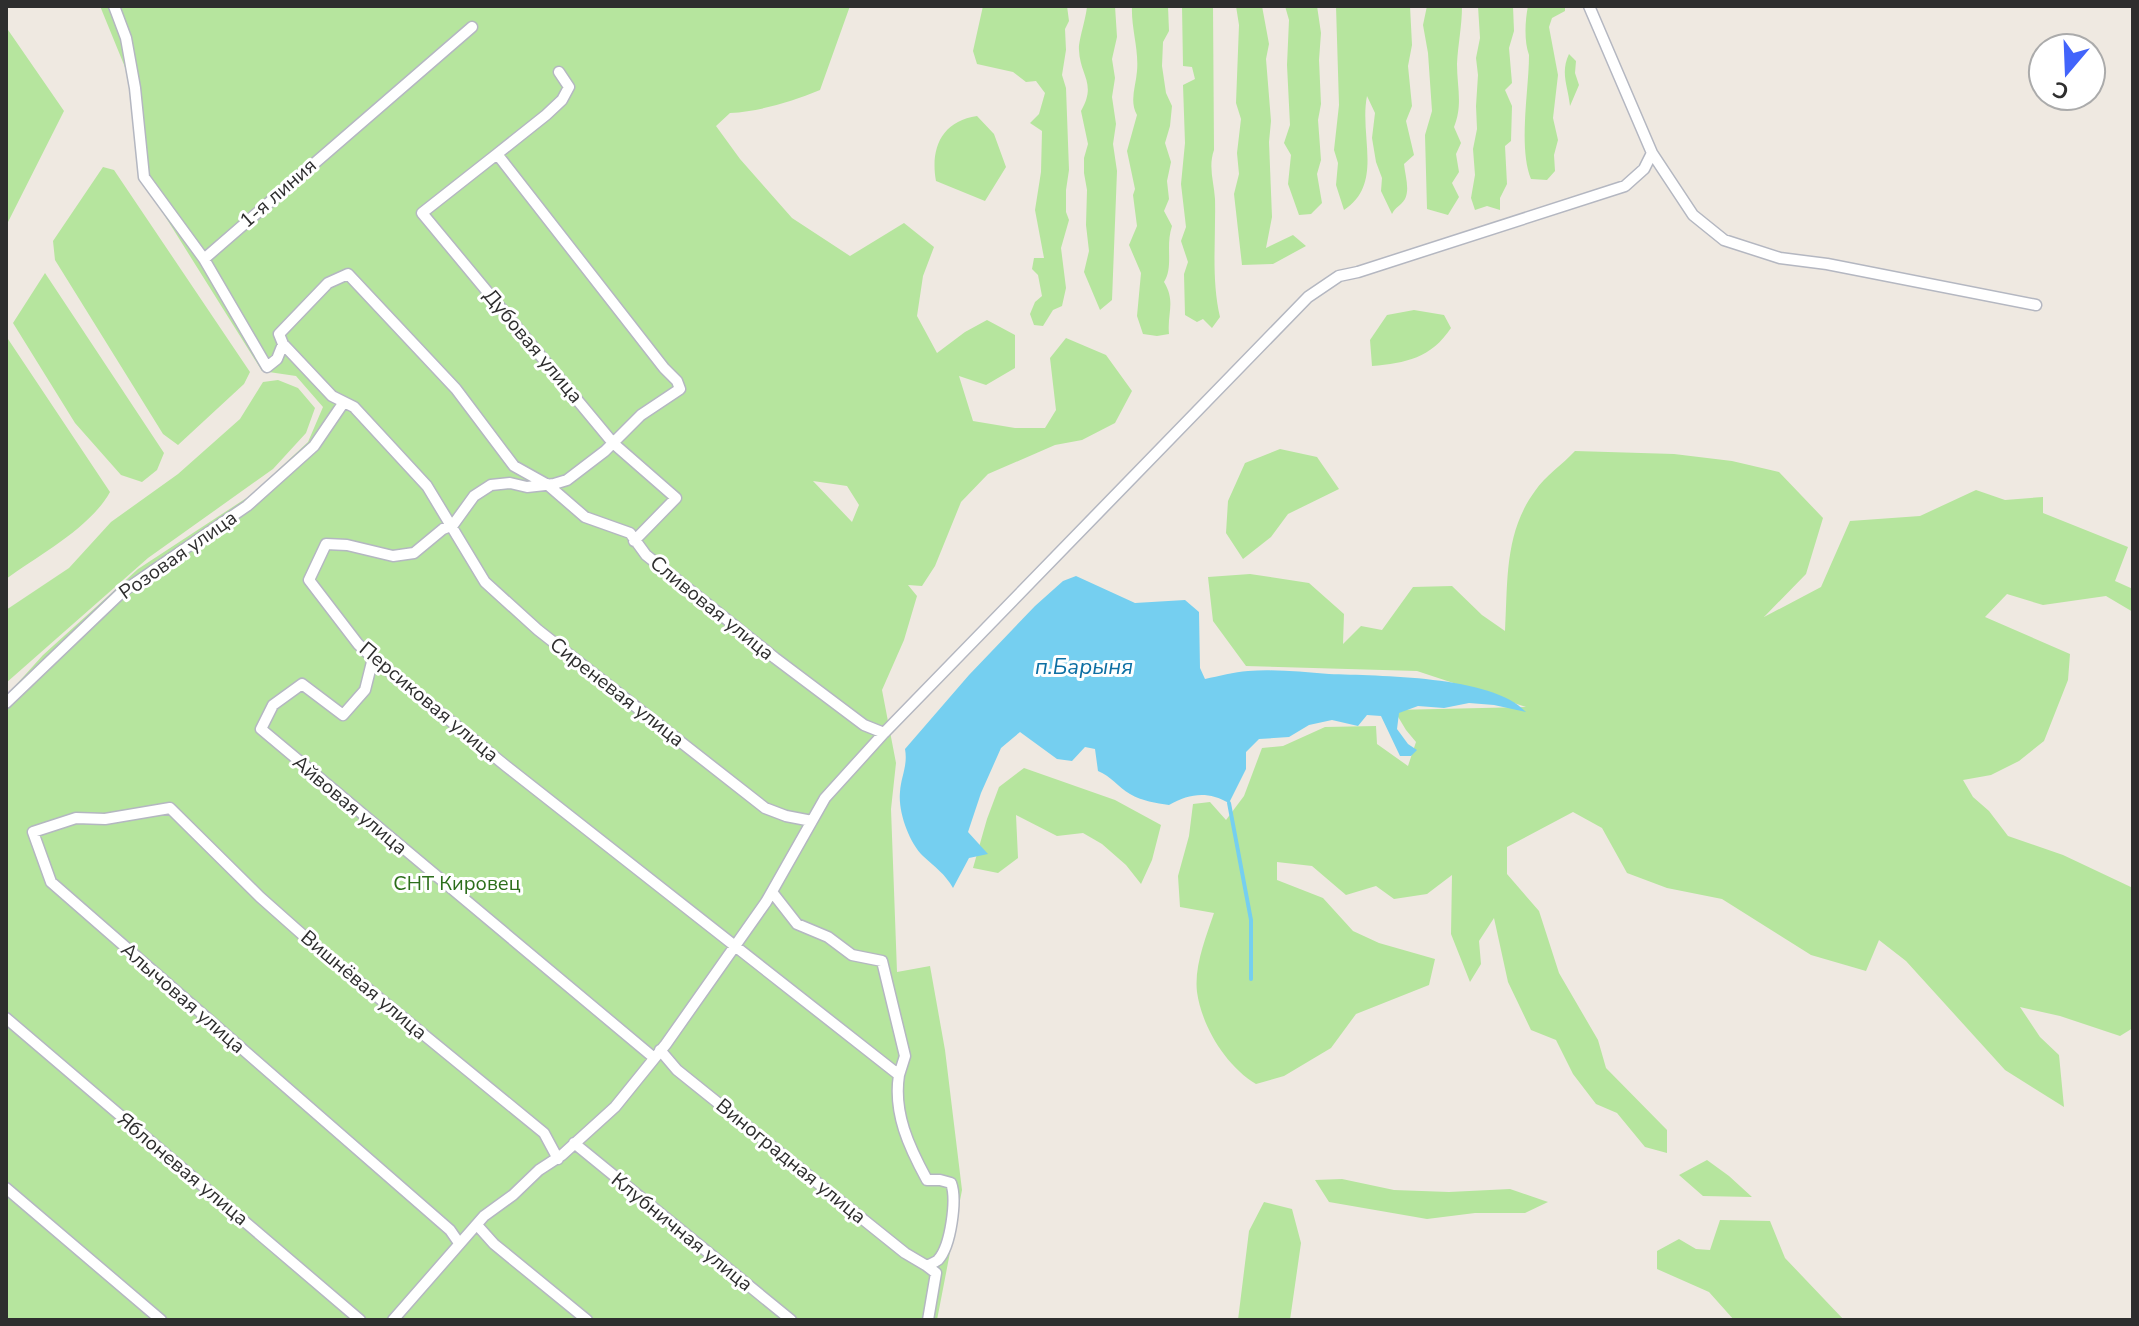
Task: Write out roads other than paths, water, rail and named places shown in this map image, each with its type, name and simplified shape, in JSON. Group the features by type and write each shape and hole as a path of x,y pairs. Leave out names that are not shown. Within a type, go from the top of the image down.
{"street":[{"path":"114,6 126,38 135,88 144,177 204,259 218,288 267,367 277,359 283,344"},
{"path":"1589,6 1652,153 1693,215 1724,240 1780,258 1827,264 2036,305"},
{"name":"1-я линия","path":"204,259 472,27"},
{"path":"497,154 562,100 569,87 559,72"},
{"path":"393,1320 484,1216 513,1195 539,1170 558,1159 615,1107 772,892 825,798 884,733 1308,297 1339,276 1625,186 1644,169 1652,153"},
{"name":"Дубовая улица","path":"497,154 422,213 613,443 676,498 634,541"},
{"name":"Персиковая улица","path":"497,154 677,381 680,389 641,415 613,443 567,480 527,487 510,483 491,485 474,496 453,525 443,529 414,553 393,556 347,545 326,544 309,580 358,644 373,658 899,1075"},
{"name":"Сливовая улица","path":"283,344 279,334 328,283 348,274 456,389 514,466 548,485 585,517 630,533 646,555 775,658 864,725 884,733"},
{"name":"Сиреневая улица","path":"283,344 332,396 354,407 427,486 485,582 538,630 765,808 812,821"},
{"name":"Розовая улица","path":"6,703 122,592 247,506 314,446 344,402"},
{"name":"Айвовая улица","path":"373,658 365,690 343,715 302,684 273,705 261,729 656,1054"},
{"name":"Вишнёвая улица","path":"170,808 260,897 313,944 544,1133 558,1159"},
{"name":"Алычовая улица","path":"170,808 105,819 76,818 33,832 51,882 439,1220 459,1243"},
{"path":"772,892 797,924 828,937 852,955 882,961 905,1056 897,1089 900,1117 914,1156 927,1180 951,1183 955,1193 947,1243 938,1260 927,1266 936,1273 928,1320"},
{"name":"Яблоневая улица","path":"6,1018 360,1320"},
{"name":"Виноградная улица","path":"656,1054 905,1253 927,1266"},
{"name":"Клубничная улица","path":"574,1143 791,1320"},
{"path":"6,1188 161,1320"},
{"path":"477,1225 494,1244 587,1320"}],"water":[{"name":"п.Барыня","path":"1076,576 1135,603 1185,600 1199,612 1200,668 1205,679 1268,670 1404,677 1462,684 1488,691 1510,700 1526,712 1469,703 1444,708 1418,706 1399,713 1397,729 1417,750 1411,756 1400,756 1381,716 1367,715 1358,726 1332,720 1309,725 1289,737 1259,739 1246,752 1246,769 1229,803 1206,795 1184,798 1169,805 1139,798 1098,771 1095,749 1085,747 1072,761 1057,759 1020,732 1001,748 968,832 988,854 969,858 953,888 918,850 906,826 900,800 905,749 969,675 1035,606 1063,581"}],"waterway":[{"path":"1229,803 1251,920 1251,979"}],"park label":[{"name":"СНТ Кировец","path":"457,883"}]}
